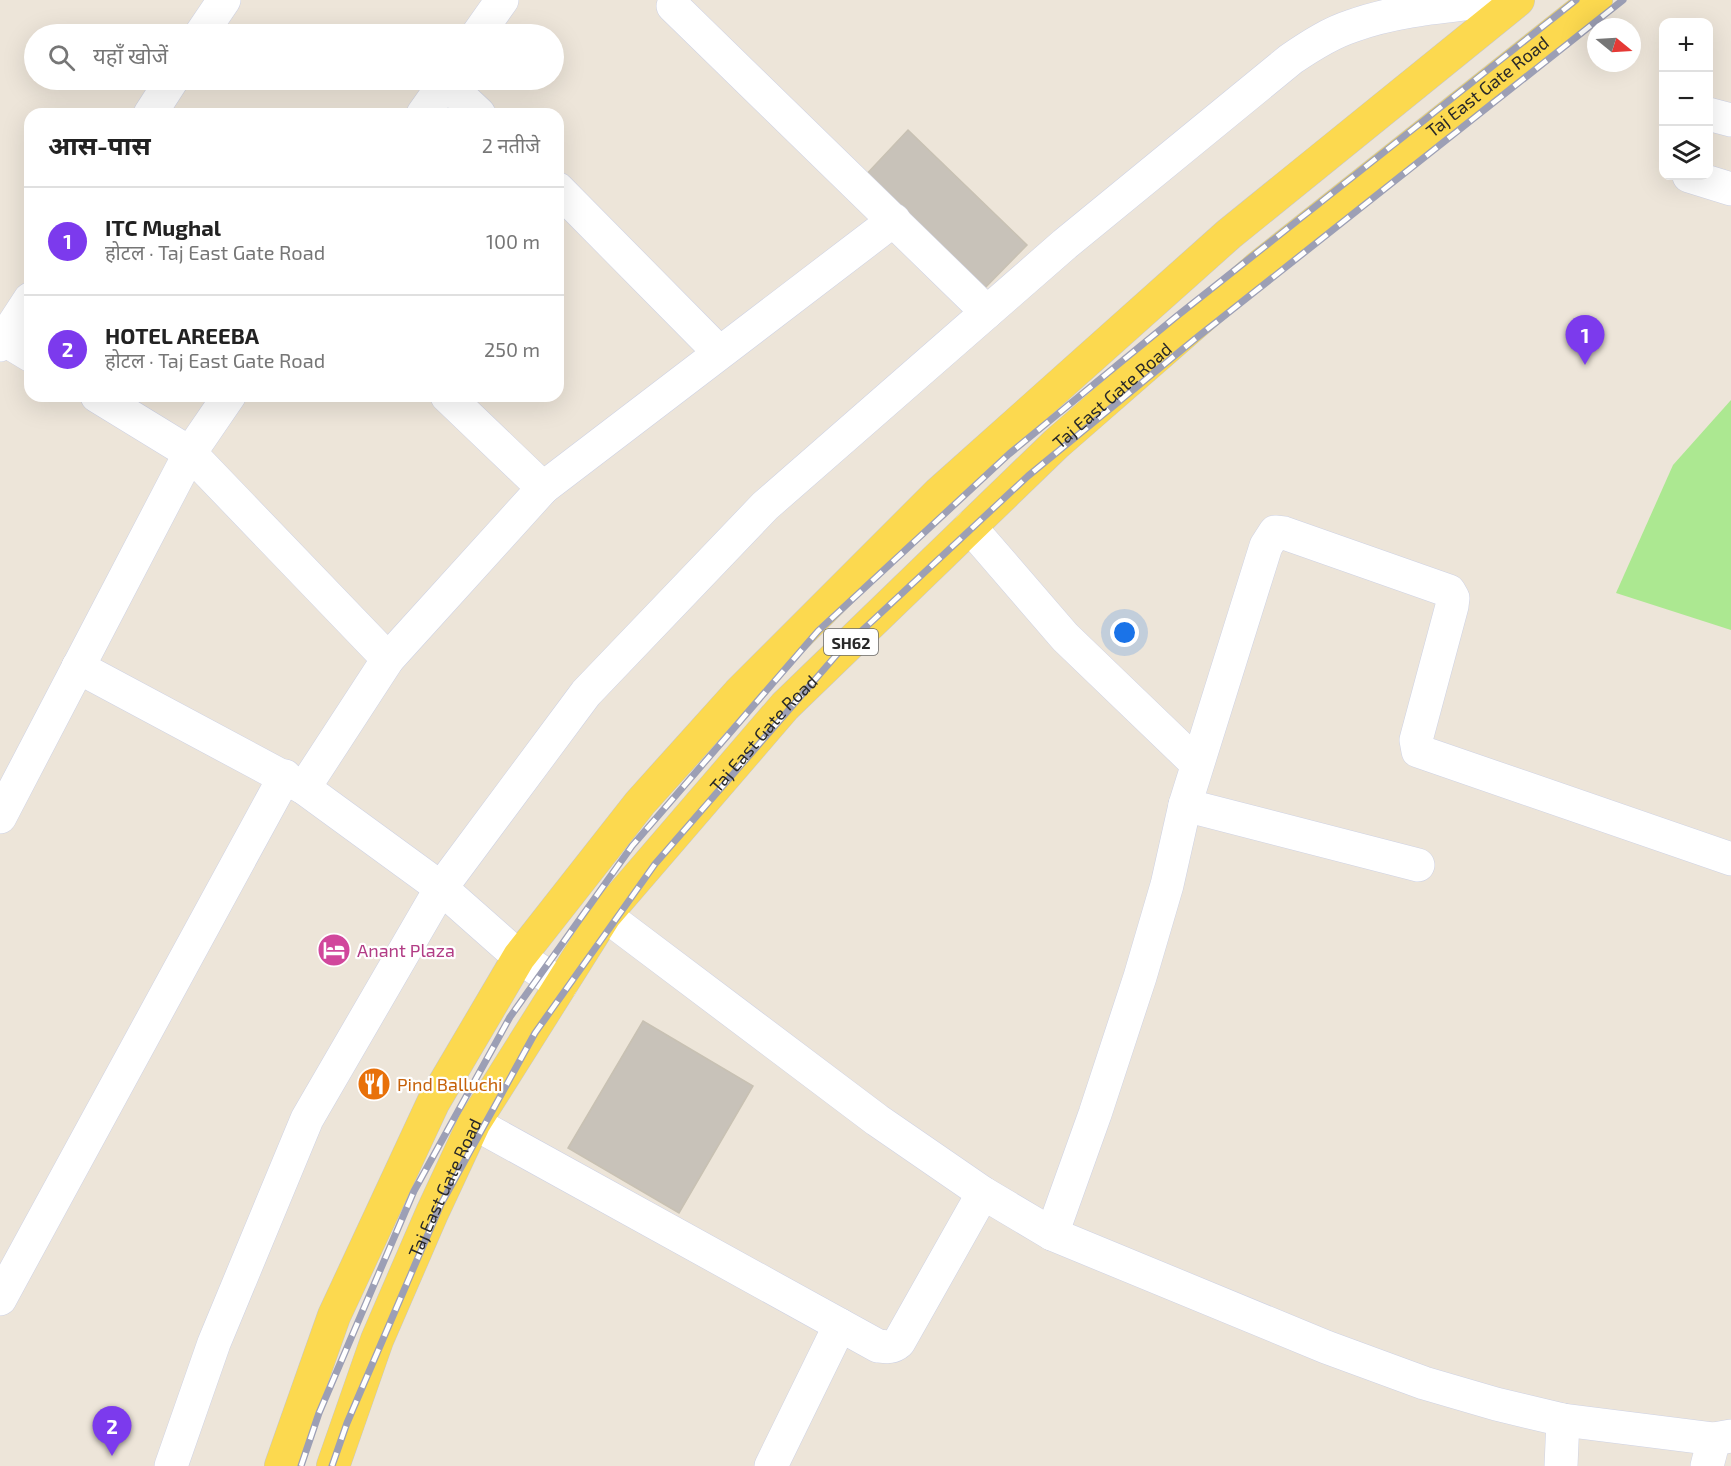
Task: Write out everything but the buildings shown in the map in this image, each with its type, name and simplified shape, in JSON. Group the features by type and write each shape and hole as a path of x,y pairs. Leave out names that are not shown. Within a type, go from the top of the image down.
{"main road":[{"name":"SH62","path":"281,1466 334,1316 433,1103 519,957 640,803 739,693 939,494 1229,234 1518,0"},
{"name":"Taj East Gate Road","path":"333,1466 377,1340 474,1123 605,915 785,706 1056,444 1259,267 1596,0"}],"street":[{"path":"208,24 224,0"},
{"path":"485,24 502,0"},
{"path":"171,1466 214,1343 307,1119 441,888 586,693 765,506 1065,244 1291,59 1318,42 1392,6 1500,0"},
{"path":"673,6 987,312"},
{"path":"154,108 166,90"},
{"path":"427,108 440,90"},
{"path":"455,90 473,108"},
{"path":"1713,115 1731,120"},
{"path":"1702,180 1731,189"},
{"path":"564,195 719,352"},
{"path":"0,1299 295,782 388,659 543,488 894,220"},
{"path":"9,344 24,312"},
{"path":"107,402 190,453 388,659"},
{"path":"0,817 190,453 225,402"},
{"path":"453,402 543,488"},
{"path":"970,527 1065,637 1197,764"},
{"path":"1052,1234 1095,1114 1140,977 1167,885 1197,764 1266,546 1275,532 1284,533 1449,591 1453,598 1452,606 1416,740 1418,751 1424,755 1731,859"},
{"path":"78,667 295,782 441,888 519,957 561,986"},
{"path":"1185,805 1418,865"},
{"path":"605,915 878,1120 983,1193 1052,1234 1326,1347 1424,1383 1563,1420 1717,1447"},
{"path":"474,1123 878,1346 893,1347 899,1342 983,1193"},
{"path":"771,1466 840,1325"},
{"path":"1561,1466 1563,1420"}],"green space":[{"path":"1731,400 1731,630 1616,593 1673,465"}],"railway":[{"path":"301,1466 319,1413 414,1191 510,1017 632,846 818,631 1009,454 1177,316 1576,0"},
{"path":"332,1466 347,1423 441,1204 535,1033 655,864 839,652 1028,476 1195,339 1623,0"}],"place":[{"name":"ITC Mughal","path":"1585,365"},
{"name":"Anant Plaza","path":"334,950"},
{"name":"Pind Balluchi","path":"374,1084"},
{"name":"HOTEL AREEBA","path":"112,1456"}]}
